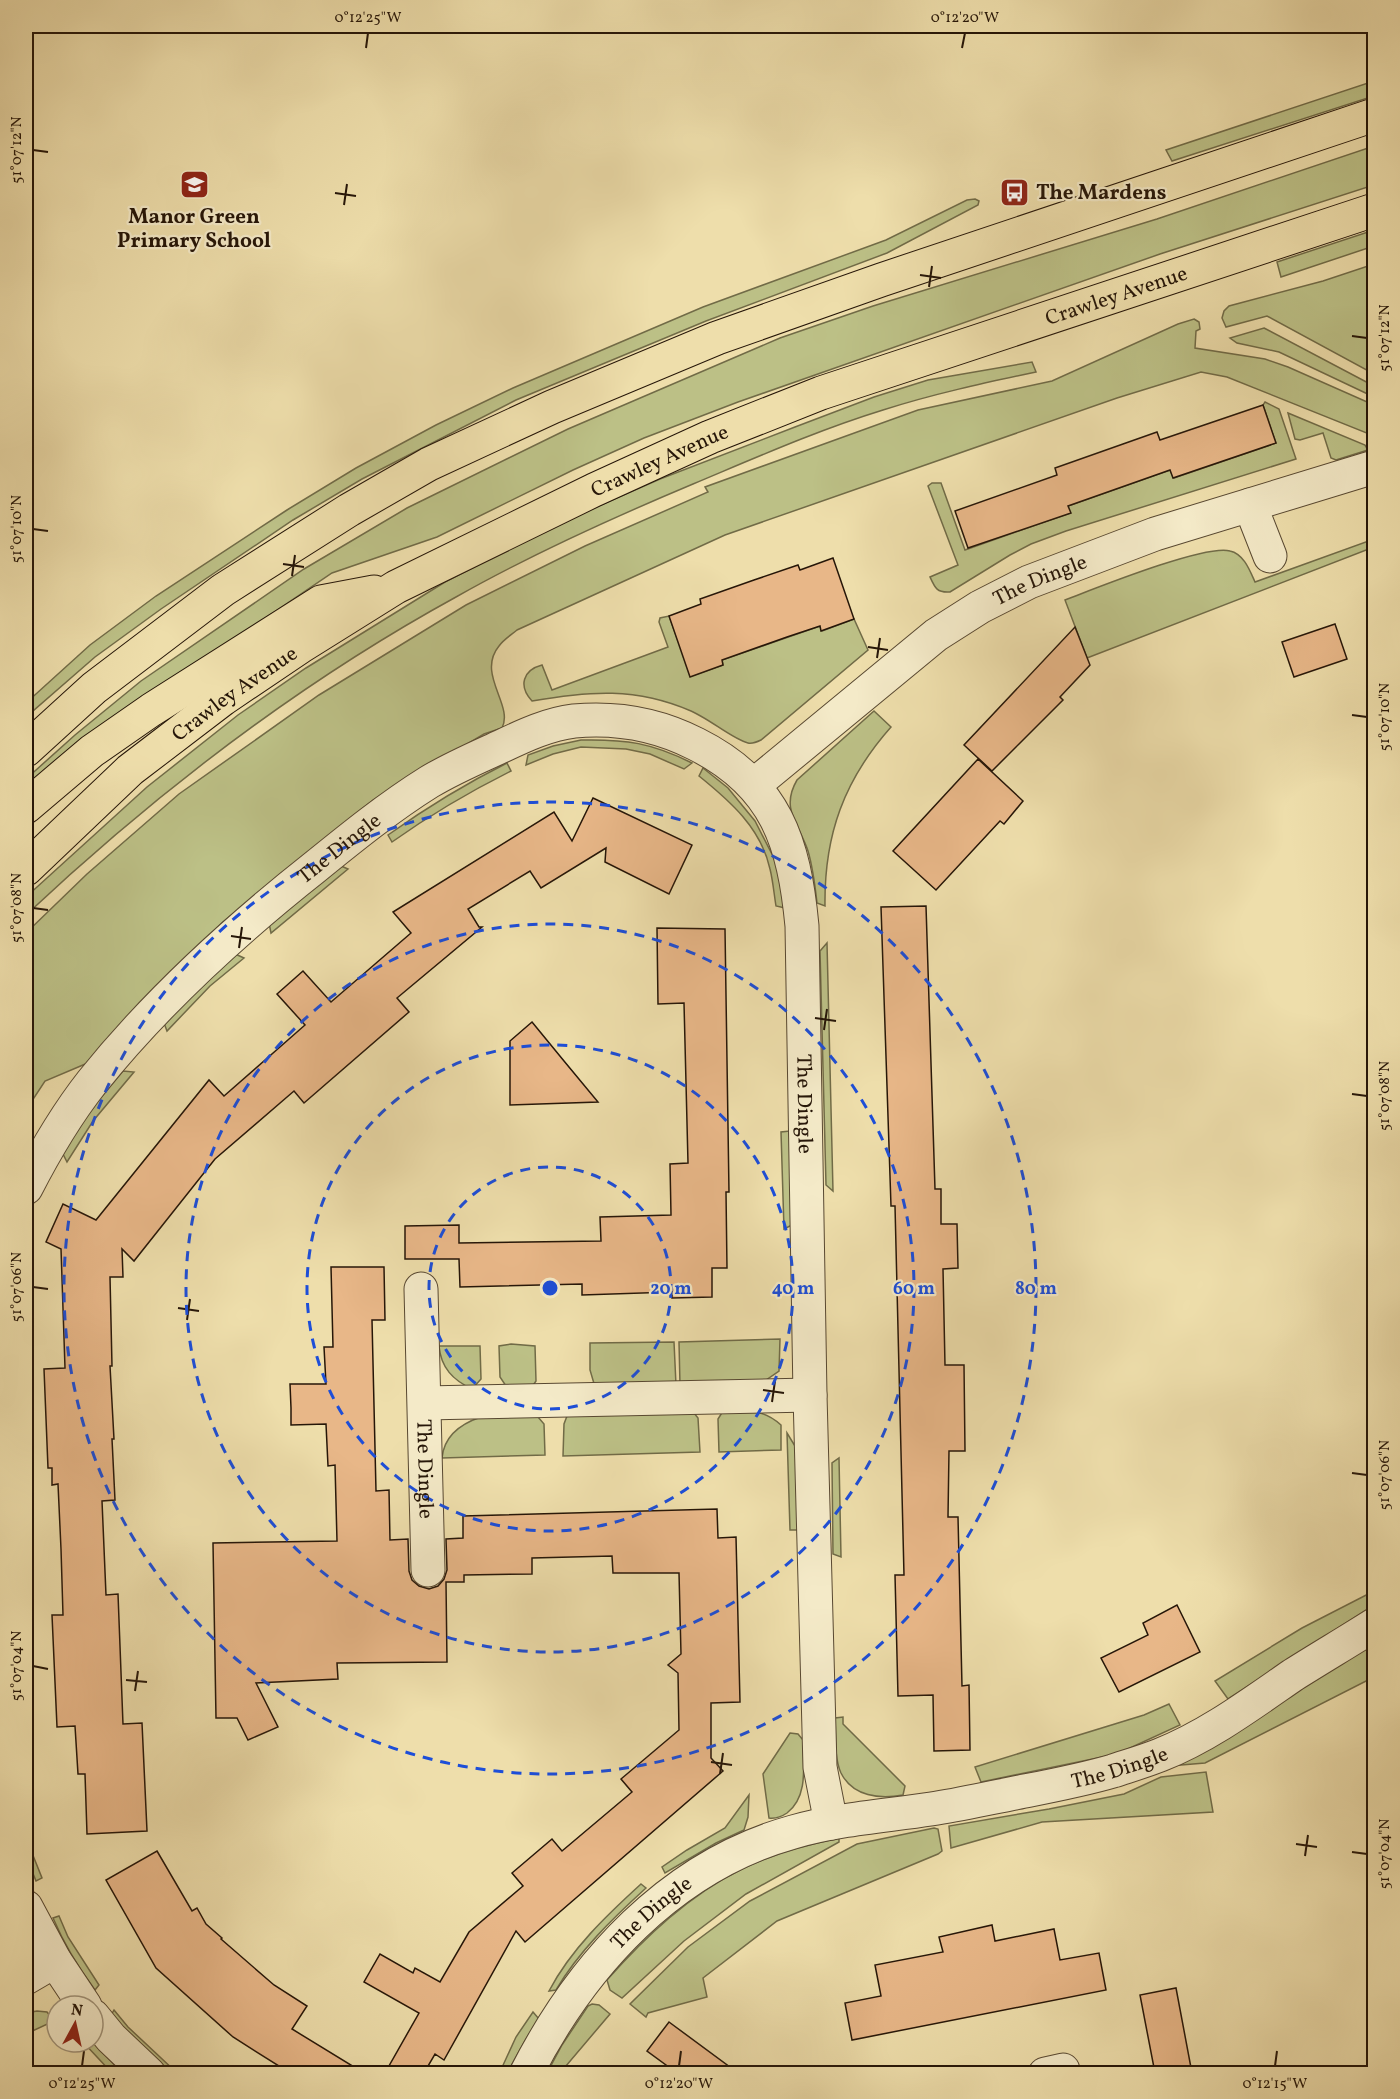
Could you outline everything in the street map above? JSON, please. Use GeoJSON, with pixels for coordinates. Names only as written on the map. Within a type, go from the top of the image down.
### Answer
{"type":"FeatureCollection","features":[{"type":"Feature","properties":{"kind":"main road"},"geometry":{"type":"LineString","coordinates":[[26,750],[94,688],[223,590],[349,510],[439,459],[552,407],[717,338],[881,280],[1374,116]]}},
{"type":"Feature","properties":{"kind":"main road","name":"Crawley Avenue"},"geometry":{"type":"LineString","coordinates":[[26,869],[130,770],[223,699],[300,647],[396,588],[594,490],[710,437],[821,393],[1374,210]]}},
{"type":"Feature","properties":{"kind":"main road"},"geometry":{"type":"LineString","coordinates":[[26,807],[92,751],[321,602],[396,588]]}},
{"type":"Feature","properties":{"kind":"street","name":"The Dingle"},"geometry":{"type":"LineString","coordinates":[[754,785],[936,635],[980,607],[1029,582],[1155,534],[1374,467]]}},
{"type":"Feature","properties":{"kind":"street"},"geometry":{"type":"LineString","coordinates":[[1250,505],[1270,556]]}},
{"type":"Feature","properties":{"kind":"street","name":"The Dingle"},"geometry":{"type":"LineString","coordinates":[[26,1188],[45,1151],[92,1082],[142,1025],[199,966],[299,880],[377,818],[430,782],[532,732],[573,721],[609,720],[641,723],[679,736],[732,766],[754,785],[778,822],[791,854],[802,926],[810,1395],[820,1767],[831,1823]]}},
{"type":"Feature","properties":{"kind":"street","name":"The Dingle"},"geometry":{"type":"LineString","coordinates":[[422,1289],[428,1570]]}},
{"type":"Feature","properties":{"kind":"street","name":"The Dingle"},"geometry":{"type":"LineString","coordinates":[[425,1403],[810,1395]]}},
{"type":"Feature","properties":{"kind":"street","name":"The Dingle"},"geometry":{"type":"LineString","coordinates":[[526,2073],[544,2037],[570,1998],[603,1956],[637,1920],[680,1887],[742,1851],[791,1832],[831,1823],[933,1809],[1068,1783],[1161,1755],[1207,1732],[1374,1626]]}},
{"type":"Feature","properties":{"kind":"street"},"geometry":{"type":"LineString","coordinates":[[26,1906],[55,1961],[77,1994]]}},
{"type":"Feature","properties":{"kind":"street"},"geometry":{"type":"LineString","coordinates":[[26,1978],[55,1961]]}},
{"type":"Feature","properties":{"kind":"street"},"geometry":{"type":"LineString","coordinates":[[105,2031],[149,2073]]}},
{"type":"Feature","properties":{"kind":"green space"},"geometry":{"type":"Polygon","coordinates":[[[1374,81],[1374,96],[1172,161],[1166,150],[1374,81]]]}},
{"type":"Feature","properties":{"kind":"green space"},"geometry":{"type":"Polygon","coordinates":[[[1374,146],[1374,185],[1160,254],[738,402],[644,438],[437,537],[332,573],[223,647],[26,790],[26,779],[141,681],[304,569],[407,508],[568,429],[780,338],[873,306],[1157,219],[1374,146]]]}},
{"type":"Feature","properties":{"kind":"green space"},"geometry":{"type":"Polygon","coordinates":[[[967,200],[979,201],[978,205],[887,253],[706,321],[516,400],[362,479],[293,520],[161,609],[95,657],[26,717],[26,703],[90,645],[156,596],[287,510],[356,468],[436,425],[513,388],[703,307],[886,240],[967,200]]]}},
{"type":"Feature","properties":{"kind":"green space"},"geometry":{"type":"Polygon","coordinates":[[[1374,230],[1374,246],[1281,277],[1277,262],[1374,230]]]}},
{"type":"Feature","properties":{"kind":"green space"},"geometry":{"type":"Polygon","coordinates":[[[1374,264],[1374,374],[1267,316],[1226,327],[1222,318],[1229,306],[1323,281],[1374,264]]]}},
{"type":"Feature","properties":{"kind":"green space"},"geometry":{"type":"Polygon","coordinates":[[[1194,319],[1199,322],[1200,329],[1196,331],[1195,348],[1265,359],[1374,405],[1374,436],[1227,377],[1201,372],[1117,398],[725,535],[517,630],[501,644],[493,657],[491,667],[503,709],[502,728],[484,734],[373,800],[223,922],[151,994],[90,1062],[45,1081],[26,1110],[26,933],[87,874],[179,794],[319,695],[466,605],[585,546],[708,492],[705,487],[918,410],[1052,381],[1178,324],[1194,319]]]}},
{"type":"Feature","properties":{"kind":"green space"},"geometry":{"type":"Polygon","coordinates":[[[1264,328],[1374,386],[1374,397],[1279,352],[1237,343],[1230,338],[1264,328]]]}},
{"type":"Feature","properties":{"kind":"green space"},"geometry":{"type":"Polygon","coordinates":[[[1032,362],[1036,372],[902,404],[787,445],[602,523],[485,581],[398,630],[341,666],[231,742],[126,826],[26,915],[26,897],[147,787],[238,715],[306,668],[445,582],[553,526],[660,479],[874,397],[928,380],[1032,362]]]}},
{"type":"Feature","properties":{"kind":"green space"},"geometry":{"type":"Polygon","coordinates":[[[1265,402],[1279,409],[1296,459],[1031,544],[950,592],[939,591],[933,584],[930,577],[958,565],[928,486],[932,483],[941,483],[965,550],[1070,513],[1068,506],[1170,470],[1174,478],[1276,443],[1263,405],[1265,402]]]}},
{"type":"Feature","properties":{"kind":"green space"},"geometry":{"type":"Polygon","coordinates":[[[1288,413],[1365,445],[1368,450],[1336,460],[1331,458],[1323,433],[1300,440],[1295,439],[1288,413]]]}},
{"type":"Feature","properties":{"kind":"green space"},"geometry":{"type":"Polygon","coordinates":[[[1374,539],[1374,547],[1087,658],[1065,600],[1149,569],[1198,554],[1217,551],[1235,553],[1246,564],[1255,582],[1374,539]]]}},
{"type":"Feature","properties":{"kind":"green space"},"geometry":{"type":"Polygon","coordinates":[[[669,616],[691,676],[723,665],[722,660],[820,626],[822,631],[854,619],[868,650],[761,740],[753,743],[736,738],[691,711],[651,698],[593,693],[532,701],[525,690],[527,675],[542,665],[552,690],[668,647],[659,622],[660,618],[669,616]]]}},
{"type":"Feature","properties":{"kind":"green space"},"geometry":{"type":"Polygon","coordinates":[[[874,711],[891,727],[861,767],[840,810],[828,856],[825,906],[817,903],[808,851],[791,808],[792,790],[797,780],[874,711]]]}},
{"type":"Feature","properties":{"kind":"green space"},"geometry":{"type":"Polygon","coordinates":[[[581,740],[612,740],[638,744],[664,751],[692,763],[684,769],[650,754],[626,749],[581,747],[553,754],[526,765],[528,755],[553,746],[581,740]]]}},
{"type":"Feature","properties":{"kind":"green space"},"geometry":{"type":"Polygon","coordinates":[[[507,763],[511,771],[450,804],[392,842],[388,835],[402,825],[461,788],[507,763]]]}},
{"type":"Feature","properties":{"kind":"green space"},"geometry":{"type":"Polygon","coordinates":[[[703,768],[728,788],[755,821],[778,866],[785,908],[776,906],[766,854],[752,828],[722,795],[699,776],[703,768]]]}},
{"type":"Feature","properties":{"kind":"green space"},"geometry":{"type":"Polygon","coordinates":[[[341,866],[348,869],[271,933],[269,923],[341,866]]]}},
{"type":"Feature","properties":{"kind":"green space"},"geometry":{"type":"Polygon","coordinates":[[[827,943],[833,1191],[826,1185],[820,951],[827,943]]]}},
{"type":"Feature","properties":{"kind":"green space"},"geometry":{"type":"Polygon","coordinates":[[[233,953],[244,958],[210,986],[167,1031],[164,1023],[233,953]]]}},
{"type":"Feature","properties":{"kind":"green space"},"geometry":{"type":"Polygon","coordinates":[[[123,1071],[134,1072],[93,1121],[67,1162],[62,1152],[84,1118],[123,1071]]]}},
{"type":"Feature","properties":{"kind":"green space"},"geometry":{"type":"Polygon","coordinates":[[[790,1131],[792,1225],[784,1229],[781,1132],[790,1131]]]}},
{"type":"Feature","properties":{"kind":"green space"},"geometry":{"type":"Polygon","coordinates":[[[780,1339],[779,1371],[766,1380],[680,1385],[679,1342],[780,1339]]]}},
{"type":"Feature","properties":{"kind":"green space"},"geometry":{"type":"Polygon","coordinates":[[[674,1342],[676,1385],[595,1387],[590,1370],[590,1343],[674,1342]]]}},
{"type":"Feature","properties":{"kind":"green space"},"geometry":{"type":"Polygon","coordinates":[[[511,1344],[535,1346],[536,1381],[530,1390],[508,1389],[500,1377],[499,1346],[511,1344]]]}},
{"type":"Feature","properties":{"kind":"green space"},"geometry":{"type":"Polygon","coordinates":[[[439,1346],[480,1346],[481,1379],[472,1389],[459,1382],[445,1367],[439,1346]]]}},
{"type":"Feature","properties":{"kind":"green space"},"geometry":{"type":"Polygon","coordinates":[[[723,1411],[761,1413],[774,1420],[781,1425],[781,1450],[719,1452],[718,1419],[723,1411]]]}},
{"type":"Feature","properties":{"kind":"green space"},"geometry":{"type":"Polygon","coordinates":[[[694,1413],[698,1418],[700,1452],[563,1456],[564,1424],[567,1416],[694,1413]]]}},
{"type":"Feature","properties":{"kind":"green space"},"geometry":{"type":"Polygon","coordinates":[[[481,1417],[538,1417],[544,1424],[545,1455],[442,1458],[446,1443],[454,1432],[466,1423],[481,1417]]]}},
{"type":"Feature","properties":{"kind":"green space"},"geometry":{"type":"Polygon","coordinates":[[[787,1433],[795,1446],[798,1530],[790,1530],[787,1433]]]}},
{"type":"Feature","properties":{"kind":"green space"},"geometry":{"type":"Polygon","coordinates":[[[839,1458],[841,1557],[833,1554],[832,1463],[839,1458]]]}},
{"type":"Feature","properties":{"kind":"green space"},"geometry":{"type":"Polygon","coordinates":[[[1374,1591],[1374,1605],[1228,1699],[1215,1681],[1302,1628],[1374,1591]]]}},
{"type":"Feature","properties":{"kind":"green space"},"geometry":{"type":"Polygon","coordinates":[[[1374,1643],[1374,1677],[1205,1763],[1169,1766],[1301,1689],[1374,1643]]]}},
{"type":"Feature","properties":{"kind":"green space"},"geometry":{"type":"Polygon","coordinates":[[[1169,1704],[1180,1725],[1117,1754],[981,1782],[975,1767],[1144,1715],[1169,1704]]]}},
{"type":"Feature","properties":{"kind":"green space"},"geometry":{"type":"Polygon","coordinates":[[[843,1717],[843,1724],[905,1786],[903,1795],[885,1797],[868,1795],[846,1781],[837,1760],[836,1746],[835,1718],[843,1717]]]}},
{"type":"Feature","properties":{"kind":"green space"},"geometry":{"type":"Polygon","coordinates":[[[790,1733],[798,1734],[803,1740],[802,1789],[794,1806],[787,1813],[769,1818],[763,1774],[790,1733]]]}},
{"type":"Feature","properties":{"kind":"green space"},"geometry":{"type":"Polygon","coordinates":[[[1206,1772],[1213,1812],[1042,1822],[951,1848],[949,1826],[1124,1794],[1161,1777],[1206,1772]]]}},
{"type":"Feature","properties":{"kind":"green space"},"geometry":{"type":"Polygon","coordinates":[[[749,1795],[748,1817],[744,1830],[716,1843],[665,1873],[662,1867],[725,1828],[749,1795]]]}},
{"type":"Feature","properties":{"kind":"green space"},"geometry":{"type":"Polygon","coordinates":[[[938,1829],[942,1851],[938,1854],[777,1921],[703,1978],[707,1997],[648,2013],[646,2017],[630,2004],[688,1947],[750,1901],[857,1844],[938,1829]]]}},
{"type":"Feature","properties":{"kind":"green space"},"geometry":{"type":"Polygon","coordinates":[[[26,1838],[42,1878],[36,1881],[26,1856],[26,1838]]]}},
{"type":"Feature","properties":{"kind":"green space"},"geometry":{"type":"Polygon","coordinates":[[[839,1838],[839,1842],[746,1894],[684,1941],[622,1998],[610,1990],[607,1980],[622,1964],[652,1933],[704,1891],[742,1869],[766,1859],[839,1838]]]}},
{"type":"Feature","properties":{"kind":"green space"},"geometry":{"type":"Polygon","coordinates":[[[641,1884],[646,1888],[586,1948],[556,1990],[549,1991],[579,1947],[603,1920],[641,1884]]]}},
{"type":"Feature","properties":{"kind":"green space"},"geometry":{"type":"Polygon","coordinates":[[[59,1916],[68,1937],[99,1985],[95,1990],[62,1937],[53,1918],[59,1916]]]}},
{"type":"Feature","properties":{"kind":"green space"},"geometry":{"type":"Polygon","coordinates":[[[599,2005],[610,2014],[560,2073],[547,2073],[562,2045],[588,2006],[599,2005]]]}},
{"type":"Feature","properties":{"kind":"green space"},"geometry":{"type":"Polygon","coordinates":[[[114,2010],[128,2027],[177,2073],[168,2073],[110,2017],[114,2010]]]}},
{"type":"Feature","properties":{"kind":"green space"},"geometry":{"type":"Polygon","coordinates":[[[45,2012],[45,2025],[26,2034],[26,2013],[45,2012]]]}},
{"type":"Feature","properties":{"kind":"green space"},"geometry":{"type":"Polygon","coordinates":[[[533,2012],[539,2019],[507,2073],[499,2074],[516,2037],[533,2012]]]}},
{"type":"Feature","properties":{"kind":"green space"},"geometry":{"type":"Polygon","coordinates":[[[94,2054],[104,2054],[122,2073],[112,2073],[94,2054]]]}},
{"type":"Feature","properties":{"kind":"building"},"geometry":{"type":"Polygon","coordinates":[[[1263,405],[1276,443],[1173,478],[1170,470],[1068,506],[1071,513],[968,548],[955,511],[1057,475],[1055,468],[1157,432],[1160,440],[1263,405]]]}},
{"type":"Feature","properties":{"kind":"building"},"geometry":{"type":"Polygon","coordinates":[[[833,558],[854,619],[821,631],[820,626],[787,637],[722,660],[723,665],[690,677],[669,616],[701,604],[700,599],[798,565],[800,570],[833,558]]]}},
{"type":"Feature","properties":{"kind":"building"},"geometry":{"type":"Polygon","coordinates":[[[1335,624],[1347,659],[1294,677],[1282,642],[1335,624]]]}},
{"type":"Feature","properties":{"kind":"building"},"geometry":{"type":"Polygon","coordinates":[[[1075,627],[1090,665],[1060,697],[1063,700],[992,771],[964,745],[1075,627]]]}},
{"type":"Feature","properties":{"kind":"building"},"geometry":{"type":"Polygon","coordinates":[[[978,759],[1023,801],[1004,824],[1000,821],[936,890],[893,851],[978,759]]]}},
{"type":"Feature","properties":{"kind":"building"},"geometry":{"type":"Polygon","coordinates":[[[593,798],[692,845],[669,894],[605,862],[606,848],[541,888],[530,871],[468,909],[479,927],[482,927],[397,998],[409,1012],[304,1103],[294,1091],[215,1159],[134,1261],[122,1249],[123,1277],[110,1277],[112,1366],[110,1366],[115,1500],[102,1501],[106,1595],[118,1594],[123,1724],[142,1723],[147,1831],[87,1834],[85,1774],[78,1774],[75,1726],[57,1727],[52,1615],[63,1615],[61,1549],[58,1484],[52,1485],[52,1468],[48,1468],[44,1369],[65,1368],[61,1249],[46,1242],[63,1204],[96,1220],[209,1080],[224,1096],[305,1025],[277,994],[303,971],[331,1002],[411,933],[393,912],[554,812],[572,841],[593,798]]]}},
{"type":"Feature","properties":{"kind":"building"},"geometry":{"type":"Polygon","coordinates":[[[926,906],[935,1189],[941,1189],[941,1224],[957,1224],[958,1268],[943,1269],[945,1365],[964,1365],[965,1451],[949,1451],[948,1517],[958,1517],[962,1686],[969,1685],[970,1750],[934,1751],[933,1695],[898,1696],[895,1575],[904,1575],[895,1206],[891,1206],[881,907],[926,906]]]}},
{"type":"Feature","properties":{"kind":"building"},"geometry":{"type":"Polygon","coordinates":[[[657,928],[725,929],[729,1192],[726,1192],[727,1268],[712,1268],[712,1297],[672,1298],[672,1292],[582,1295],[582,1284],[460,1287],[459,1259],[405,1259],[405,1226],[459,1225],[459,1243],[601,1241],[600,1217],[671,1215],[670,1164],[688,1163],[684,1003],[658,1004],[657,928]]]}},
{"type":"Feature","properties":{"kind":"building"},"geometry":{"type":"Polygon","coordinates":[[[532,1022],[598,1102],[510,1105],[510,1041],[532,1022]]]}},
{"type":"Feature","properties":{"kind":"building"},"geometry":{"type":"Polygon","coordinates":[[[331,1267],[384,1267],[385,1320],[372,1320],[376,1491],[389,1490],[390,1540],[408,1539],[409,1571],[412,1580],[419,1586],[429,1589],[438,1586],[444,1579],[447,1570],[446,1539],[463,1538],[463,1516],[717,1509],[718,1538],[736,1537],[740,1702],[711,1703],[711,1758],[723,1771],[525,1942],[516,1931],[444,2060],[435,2054],[424,2073],[385,2073],[419,2013],[364,1982],[380,1954],[413,1973],[415,1968],[440,1982],[469,1932],[523,1886],[512,1873],[552,1839],[562,1851],[632,1792],[621,1779],[679,1730],[678,1673],[668,1665],[681,1654],[679,1573],[613,1573],[612,1556],[532,1558],[532,1574],[464,1575],[464,1582],[446,1582],[447,1662],[337,1663],[338,1679],[256,1683],[278,1727],[248,1740],[237,1718],[216,1718],[213,1543],[337,1541],[335,1465],[328,1466],[326,1424],[291,1425],[290,1384],[326,1384],[324,1347],[333,1347],[331,1267]]]}},
{"type":"Feature","properties":{"kind":"building"},"geometry":{"type":"Polygon","coordinates":[[[1177,1605],[1200,1652],[1119,1692],[1101,1658],[1148,1635],[1143,1623],[1177,1605]]]}},
{"type":"Feature","properties":{"kind":"building"},"geometry":{"type":"Polygon","coordinates":[[[157,1851],[192,1911],[197,1908],[206,1924],[221,1939],[274,1985],[307,2006],[292,2029],[364,2073],[290,2073],[233,2037],[156,1968],[106,1880],[157,1851]]]}},
{"type":"Feature","properties":{"kind":"building"},"geometry":{"type":"Polygon","coordinates":[[[992,1925],[995,1941],[1054,1929],[1060,1960],[1099,1953],[1106,1990],[852,2040],[845,2003],[881,1996],[875,1965],[943,1952],[939,1937],[992,1925]]]}},
{"type":"Feature","properties":{"kind":"building"},"geometry":{"type":"Polygon","coordinates":[[[1176,1988],[1192,2073],[1155,2073],[1140,1995],[1176,1988]]]}},
{"type":"Feature","properties":{"kind":"building"},"geometry":{"type":"Polygon","coordinates":[[[669,2022],[738,2073],[677,2073],[647,2051],[669,2022]]]}},
{"type":"Feature","properties":{"kind":"place","name":"Manor Green Primary School"},"geometry":{"type":"Point","coordinates":[194,185]}},
{"type":"Feature","properties":{"kind":"place","name":"The Mardens"},"geometry":{"type":"Point","coordinates":[1015,192]}}]}
